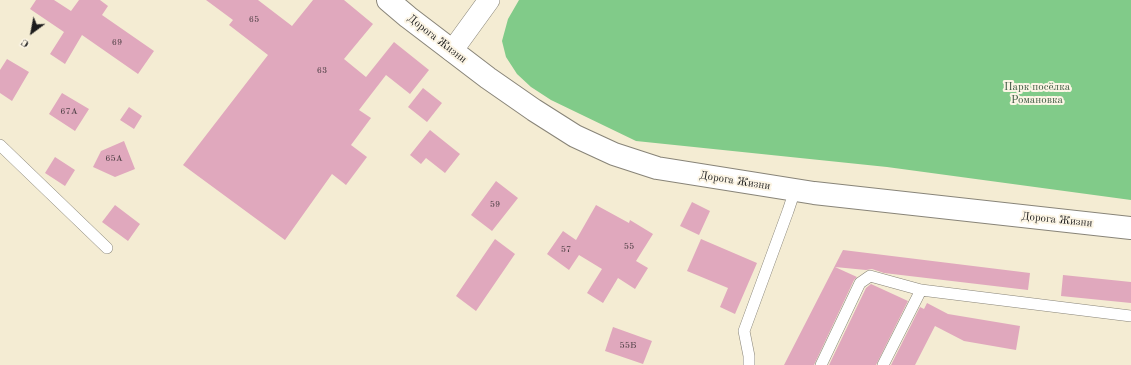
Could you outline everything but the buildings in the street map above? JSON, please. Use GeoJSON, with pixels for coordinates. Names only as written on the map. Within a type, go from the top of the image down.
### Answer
{"type":"FeatureCollection","features":[{"type":"Feature","properties":{"kind":"main road","name":"Дорога Жизни"},"geometry":{"type":"LineString","coordinates":[[388,0],[452,51],[534,110],[575,136],[614,154],[657,168],[795,190],[1131,228]]}},
{"type":"Feature","properties":{"kind":"street"},"geometry":{"type":"LineString","coordinates":[[452,51],[488,0]]}},
{"type":"Feature","properties":{"kind":"lane"},"geometry":{"type":"LineString","coordinates":[[0,145],[107,248]]}},
{"type":"Feature","properties":{"kind":"lane"},"geometry":{"type":"LineString","coordinates":[[749,365],[749,356],[744,331],[795,190]]}},
{"type":"Feature","properties":{"kind":"lane"},"geometry":{"type":"LineString","coordinates":[[820,365],[860,283],[870,276],[921,290],[1131,316]]}},
{"type":"Feature","properties":{"kind":"lane"},"geometry":{"type":"LineString","coordinates":[[883,365],[921,290]]}},
{"type":"Feature","properties":{"kind":"green space","name":"Парк посёлка Романовка"},"geometry":{"type":"Polygon","coordinates":[[[519,0],[1131,0],[1131,200],[887,167],[636,141],[551,100],[531,87],[517,74],[506,57],[502,41],[508,19],[519,0]]]}}]}
